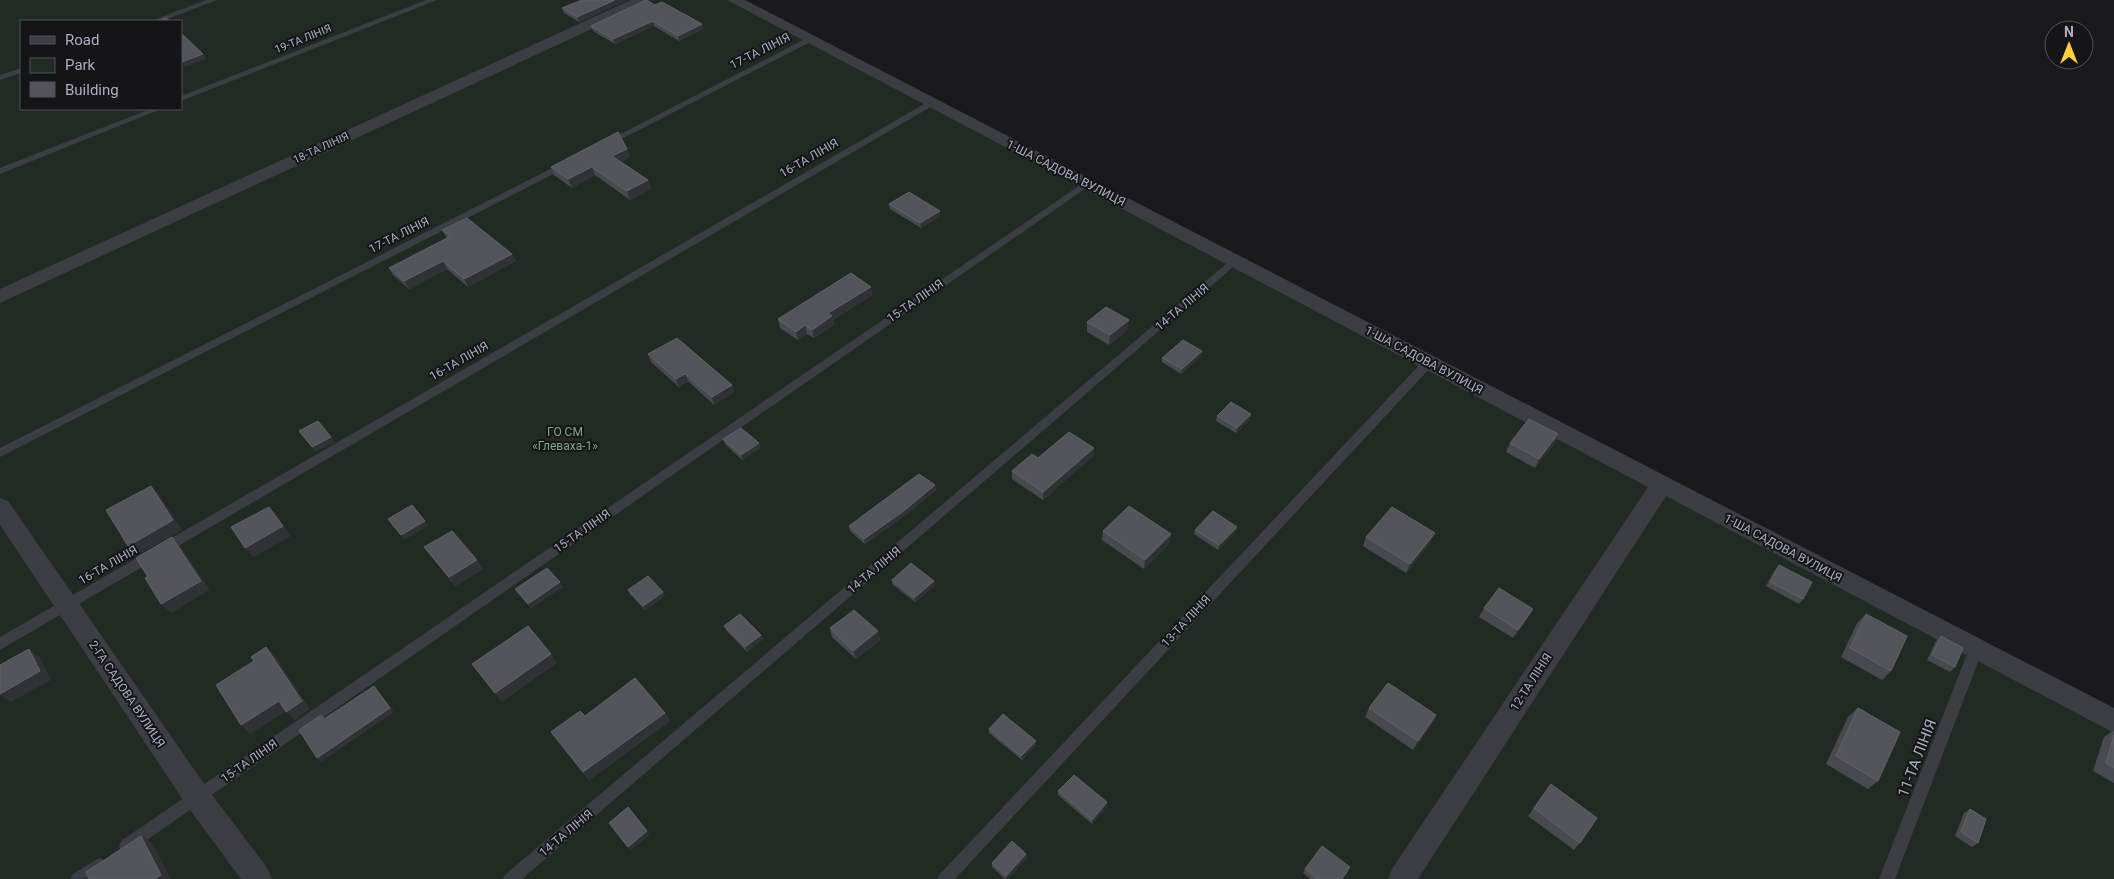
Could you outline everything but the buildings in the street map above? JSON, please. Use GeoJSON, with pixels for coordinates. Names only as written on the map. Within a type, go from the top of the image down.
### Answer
{"type":"FeatureCollection","features":[{"type":"Feature","properties":{"kind":"street","name":"18-ТА ЛІНІЯ"},"geometry":{"type":"LineString","coordinates":[[0,296],[642,0]]}},
{"type":"Feature","properties":{"kind":"street","name":"1-ША САДОВА ВУЛИЦЯ"},"geometry":{"type":"LineString","coordinates":[[734,0],[1236,260],[1428,363],[2114,722]]}},
{"type":"Feature","properties":{"kind":"street","name":"12-ТА ЛІНІЯ"},"geometry":{"type":"LineString","coordinates":[[1402,879],[1661,485]]}},
{"type":"Feature","properties":{"kind":"street","name":"2-ГА САДОВА ВУЛИЦЯ"},"geometry":{"type":"LineString","coordinates":[[0,507],[196,798],[258,879]]}},
{"type":"Feature","properties":{"kind":"lane"},"geometry":{"type":"LineString","coordinates":[[158,20],[213,0]]}},
{"type":"Feature","properties":{"kind":"lane","name":"19-ТА ЛІНІЯ"},"geometry":{"type":"LineString","coordinates":[[182,99],[433,0]]}},
{"type":"Feature","properties":{"kind":"lane","name":"17-ТА ЛІНІЯ"},"geometry":{"type":"LineString","coordinates":[[597,148],[810,40]]}},
{"type":"Feature","properties":{"kind":"lane"},"geometry":{"type":"LineString","coordinates":[[0,78],[20,70]]}},
{"type":"Feature","properties":{"kind":"lane","name":"16-ТА ЛІНІЯ"},"geometry":{"type":"LineString","coordinates":[[0,644],[931,103]]}},
{"type":"Feature","properties":{"kind":"lane"},"geometry":{"type":"LineString","coordinates":[[0,171],[154,110]]}},
{"type":"Feature","properties":{"kind":"lane","name":"17-ТА ЛІНІЯ"},"geometry":{"type":"LineString","coordinates":[[0,453],[579,158]]}},
{"type":"Feature","properties":{"kind":"lane","name":"15-ТА ЛІНІЯ"},"geometry":{"type":"LineString","coordinates":[[78,879],[1086,184]]}},
{"type":"Feature","properties":{"kind":"lane","name":"14-ТА ЛІНІЯ"},"geometry":{"type":"LineString","coordinates":[[511,879],[1236,260]]}},
{"type":"Feature","properties":{"kind":"lane","name":"13-ТА ЛІНІЯ"},"geometry":{"type":"LineString","coordinates":[[945,879],[1428,363]]}},
{"type":"Feature","properties":{"kind":"lane","name":"11-ТА ЛІНІЯ"},"geometry":{"type":"LineString","coordinates":[[1887,879],[1976,650]]}},
{"type":"Feature","properties":{"kind":"green space","name":"ГО СМ «Глеваха-1»"},"geometry":{"type":"Polygon","coordinates":[[[0,0],[745,0],[2114,718],[2114,879],[0,879],[0,0]]]}}]}
